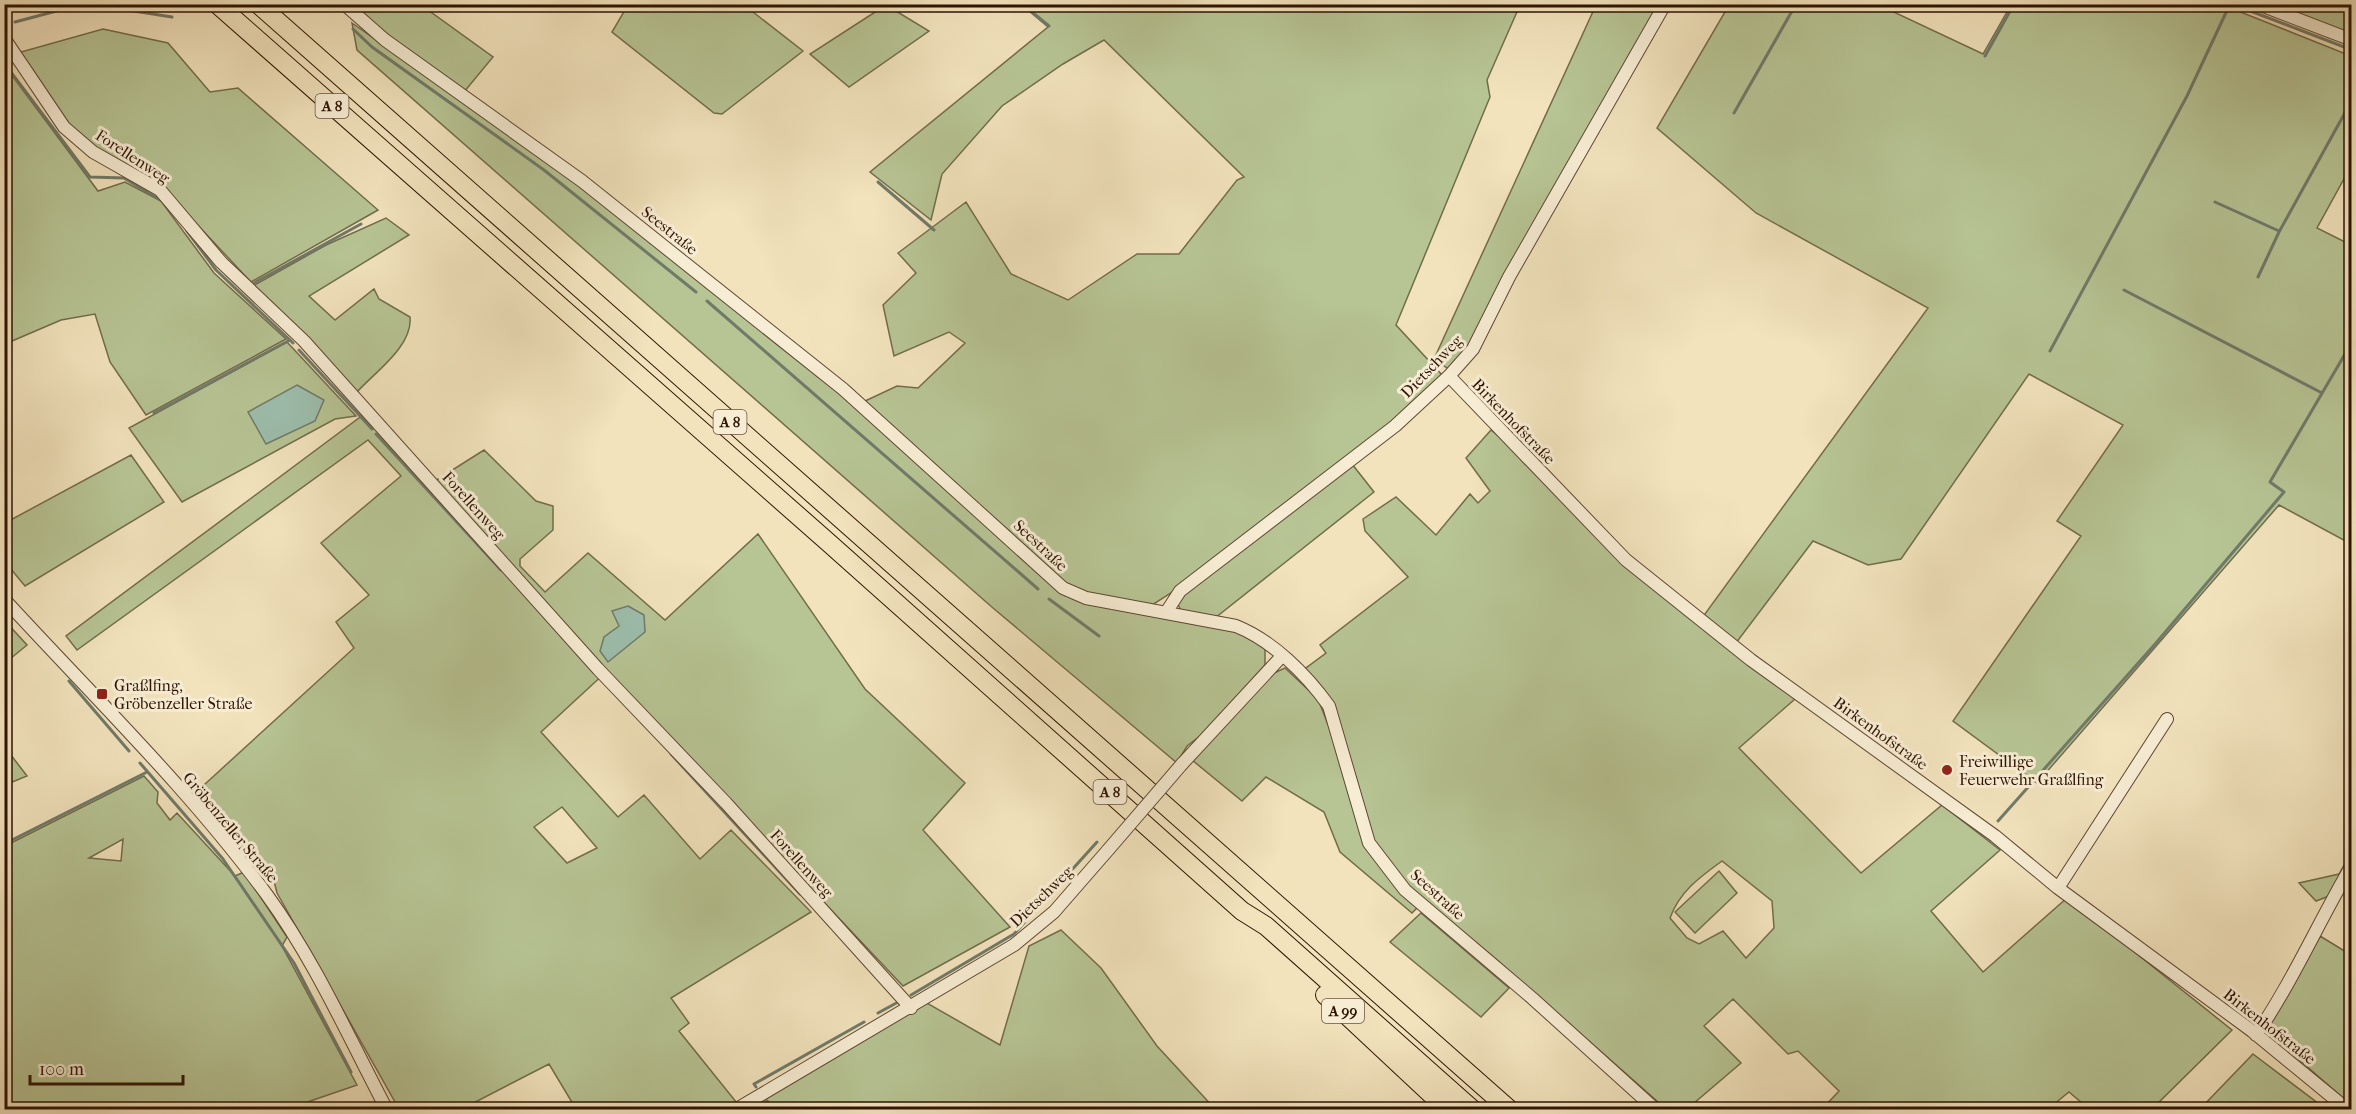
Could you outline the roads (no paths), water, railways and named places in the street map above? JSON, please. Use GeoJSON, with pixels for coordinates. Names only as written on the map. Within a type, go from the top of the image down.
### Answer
{"type":"FeatureCollection","features":[{"type":"Feature","properties":{"kind":"highway","name":"A 8"},"geometry":{"type":"LineString","coordinates":[[217,4],[838,551],[1242,911],[1266,926],[1473,1110]]}},
{"type":"Feature","properties":{"kind":"highway","name":"A 8"},"geometry":{"type":"LineString","coordinates":[[258,4],[1510,1110]]}},
{"type":"Feature","properties":{"kind":"highway","name":"A 99"},"geometry":{"type":"LineString","coordinates":[[1242,911],[1259,934],[1420,1081],[1448,1110]]}},
{"type":"Feature","properties":{"kind":"street"},"geometry":{"type":"LineString","coordinates":[[4,6],[10,4]]}},
{"type":"Feature","properties":{"kind":"street","name":"Seestraße"},"geometry":{"type":"LineString","coordinates":[[344,4],[385,40],[582,181],[843,389],[1064,588],[1086,598],[1167,611],[1236,626],[1257,635],[1282,656],[1316,688],[1329,706],[1369,843],[1405,890],[1532,998],[1656,1110]]}},
{"type":"Feature","properties":{"kind":"street","name":"Dietschweg"},"geometry":{"type":"LineString","coordinates":[[1167,611],[1180,591],[1395,426],[1449,376],[1473,349],[1509,277],[1665,4]]}},
{"type":"Feature","properties":{"kind":"street"},"geometry":{"type":"LineString","coordinates":[[2258,4],[2352,40]]}},
{"type":"Feature","properties":{"kind":"street","name":"Forellenweg"},"geometry":{"type":"LineString","coordinates":[[4,39],[64,127],[93,152],[160,190],[221,262],[304,341],[598,669],[726,804],[911,1008]]}},
{"type":"Feature","properties":{"kind":"street","name":"Birkenhofstraße"},"geometry":{"type":"LineString","coordinates":[[1449,376],[1626,560],[1751,660],[1995,836],[2058,888],[2256,1035],[2348,1110]]}},
{"type":"Feature","properties":{"kind":"street","name":"Gröbenzeller Straße"},"geometry":{"type":"LineString","coordinates":[[4,599],[217,831],[268,896],[297,941],[387,1110]]}},
{"type":"Feature","properties":{"kind":"street","name":"Dietschweg"},"geometry":{"type":"LineString","coordinates":[[735,1110],[1014,945],[1054,912],[1182,764],[1282,656]]}},
{"type":"Feature","properties":{"kind":"street"},"geometry":{"type":"LineString","coordinates":[[2058,888],[2167,719]]}},
{"type":"Feature","properties":{"kind":"street"},"geometry":{"type":"LineString","coordinates":[[2256,1035],[2280,1000],[2325,911],[2352,865]]}},
{"type":"Feature","properties":{"kind":"waterway"},"geometry":{"type":"LineString","coordinates":[[15,22],[83,4]]}},
{"type":"Feature","properties":{"kind":"waterway"},"geometry":{"type":"LineString","coordinates":[[89,4],[172,17]]}},
{"type":"Feature","properties":{"kind":"waterway"},"geometry":{"type":"LineString","coordinates":[[1022,4],[1049,26]]}},
{"type":"Feature","properties":{"kind":"waterway"},"geometry":{"type":"LineString","coordinates":[[1734,113],[1796,4]]}},
{"type":"Feature","properties":{"kind":"waterway"},"geometry":{"type":"LineString","coordinates":[[1985,56],[2014,4]]}},
{"type":"Feature","properties":{"kind":"waterway"},"geometry":{"type":"LineString","coordinates":[[2050,351],[2187,96],[2230,4]]}},
{"type":"Feature","properties":{"kind":"waterway"},"geometry":{"type":"LineString","coordinates":[[2245,9],[2352,50]]}},
{"type":"Feature","properties":{"kind":"waterway"},"geometry":{"type":"LineString","coordinates":[[353,29],[372,47],[544,170],[696,292]]}},
{"type":"Feature","properties":{"kind":"waterway"},"geometry":{"type":"LineString","coordinates":[[4,63],[90,177],[124,178],[162,201]]}},
{"type":"Feature","properties":{"kind":"waterway"},"geometry":{"type":"LineString","coordinates":[[2258,277],[2279,232],[2352,100]]}},
{"type":"Feature","properties":{"kind":"waterway"},"geometry":{"type":"LineString","coordinates":[[878,182],[934,230]]}},
{"type":"Feature","properties":{"kind":"waterway"},"geometry":{"type":"LineString","coordinates":[[2215,202],[2279,231]]}},
{"type":"Feature","properties":{"kind":"waterway"},"geometry":{"type":"LineString","coordinates":[[254,283],[361,224]]}},
{"type":"Feature","properties":{"kind":"waterway"},"geometry":{"type":"LineString","coordinates":[[187,231],[216,270],[293,343]]}},
{"type":"Feature","properties":{"kind":"waterway"},"geometry":{"type":"LineString","coordinates":[[2124,290],[2322,393]]}},
{"type":"Feature","properties":{"kind":"waterway"},"geometry":{"type":"LineString","coordinates":[[707,301],[1038,589]]}},
{"type":"Feature","properties":{"kind":"waterway"},"geometry":{"type":"LineString","coordinates":[[154,413],[290,340]]}},
{"type":"Feature","properties":{"kind":"waterway"},"geometry":{"type":"LineString","coordinates":[[1998,821],[2156,643],[2284,492],[2270,482],[2352,342]]}},
{"type":"Feature","properties":{"kind":"waterway"},"geometry":{"type":"LineString","coordinates":[[299,350],[372,429]]}},
{"type":"Feature","properties":{"kind":"waterway"},"geometry":{"type":"LineString","coordinates":[[376,434],[501,570]]}},
{"type":"Feature","properties":{"kind":"waterway"},"geometry":{"type":"LineString","coordinates":[[1049,599],[1099,636]]}},
{"type":"Feature","properties":{"kind":"waterway"},"geometry":{"type":"LineString","coordinates":[[69,681],[129,751]]}},
{"type":"Feature","properties":{"kind":"waterway"},"geometry":{"type":"LineString","coordinates":[[671,754],[800,894]]}},
{"type":"Feature","properties":{"kind":"waterway"},"geometry":{"type":"LineString","coordinates":[[140,763],[223,859],[294,963],[351,1072]]}},
{"type":"Feature","properties":{"kind":"waterway"},"geometry":{"type":"LineString","coordinates":[[4,844],[147,772]]}},
{"type":"Feature","properties":{"kind":"waterway"},"geometry":{"type":"LineString","coordinates":[[911,995],[1014,934],[1097,842]]}},
{"type":"Feature","properties":{"kind":"waterway"},"geometry":{"type":"LineString","coordinates":[[878,1013],[900,1001]]}},
{"type":"Feature","properties":{"kind":"waterway"},"geometry":{"type":"LineString","coordinates":[[756,1087],[754,1084],[864,1022]]}},
{"type":"Feature","properties":{"kind":"waterway"},"geometry":{"type":"LineString","coordinates":[[767,1101],[774,1110]]}},
{"type":"Feature","properties":{"kind":"place","name":"Graßlfing, Gröbenzeller Straße"},"geometry":{"type":"Point","coordinates":[102,694]}},
{"type":"Feature","properties":{"kind":"place","name":"Freiwillige Feuerwehr Graßlfing"},"geometry":{"type":"Point","coordinates":[1947,770]}}]}
